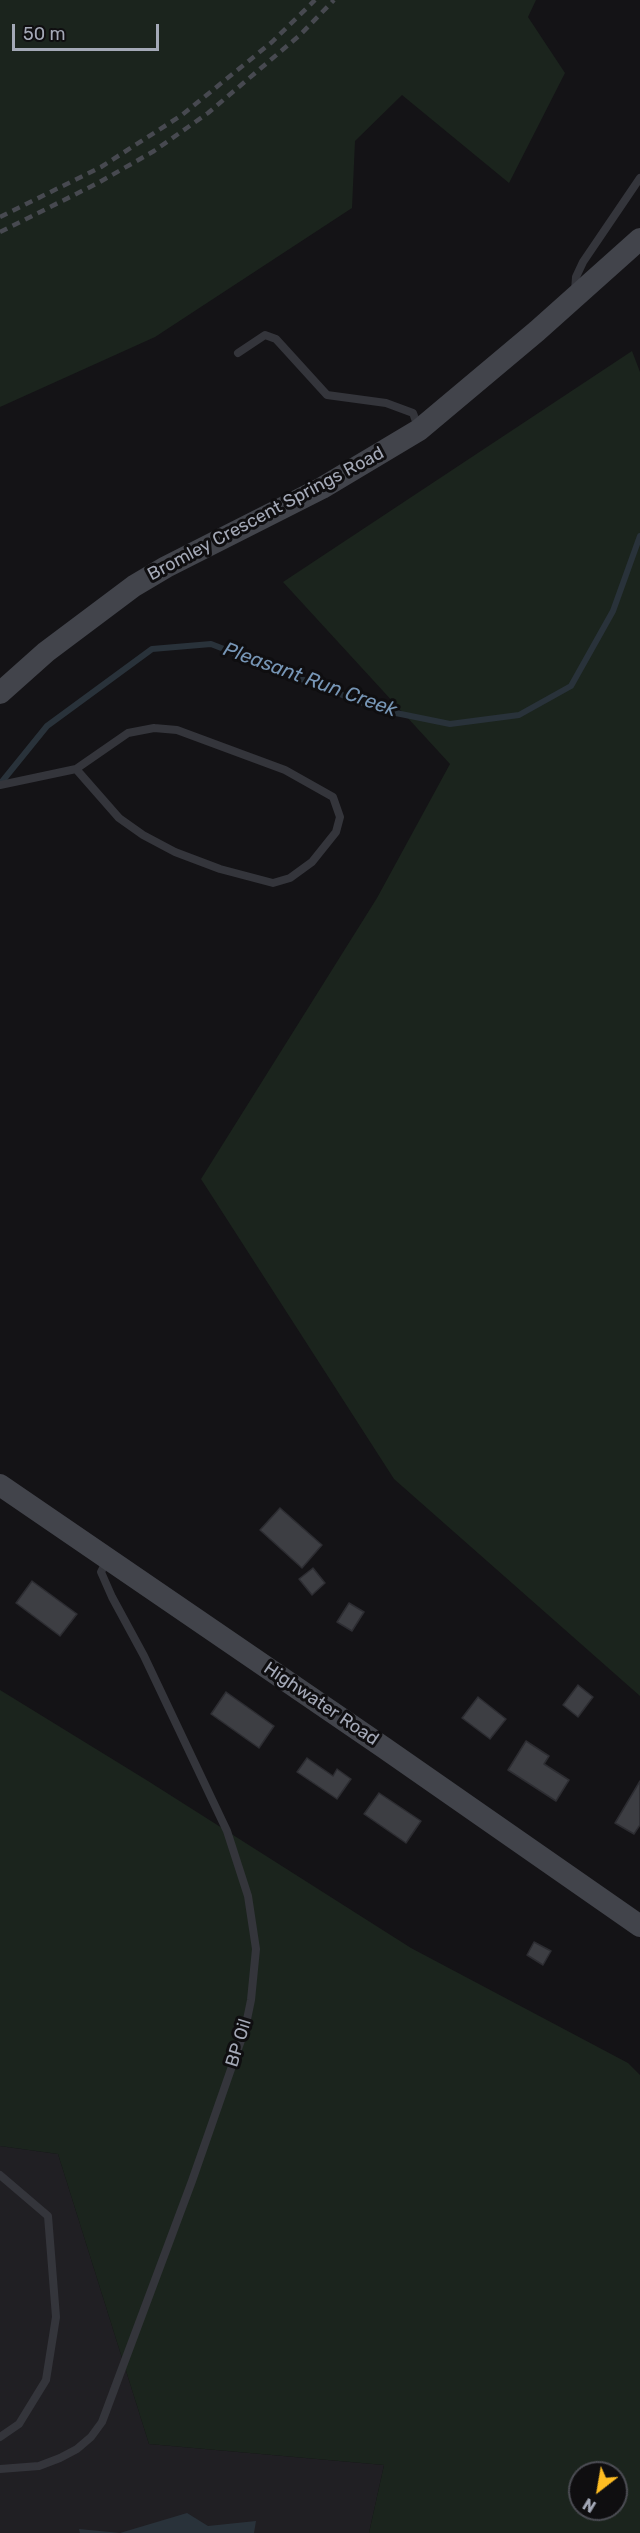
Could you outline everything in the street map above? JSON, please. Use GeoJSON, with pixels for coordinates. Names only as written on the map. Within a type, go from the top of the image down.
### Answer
{"type":"FeatureCollection","features":[{"type":"Feature","properties":{"kind":"street","name":"Bromley Crescent Springs Road"},"geometry":{"type":"LineString","coordinates":[[0,693],[46,652],[134,586],[166,567],[322,488],[419,430],[575,298],[640,239]]}},
{"type":"Feature","properties":{"kind":"street","name":"Highwater Road"},"geometry":{"type":"LineString","coordinates":[[0,1485],[640,1926]]}},
{"type":"Feature","properties":{"kind":"lane"},"geometry":{"type":"LineString","coordinates":[[575,298],[576,277],[583,262],[640,178]]}},
{"type":"Feature","properties":{"kind":"lane"},"geometry":{"type":"LineString","coordinates":[[238,353],[265,335],[276,339],[327,395],[386,403],[413,413],[419,430]]}},
{"type":"Feature","properties":{"kind":"lane"},"geometry":{"type":"LineString","coordinates":[[0,785],[76,769],[128,734],[154,728],[177,730],[285,770],[333,797],[340,817],[336,832],[312,862],[290,878],[273,883],[174,852],[143,835],[119,818],[76,769]]}},
{"type":"Feature","properties":{"kind":"lane","name":"BP Oil"},"geometry":{"type":"LineString","coordinates":[[0,2469],[39,2466],[60,2458],[77,2449],[92,2437],[102,2422],[196,2170],[245,2029],[251,2000],[255,1950],[245,1885],[227,1831],[144,1656],[101,1572],[108,1558]]}},
{"type":"Feature","properties":{"kind":"lane"},"geometry":{"type":"LineString","coordinates":[[0,2175],[48,2216],[56,2317],[46,2380],[19,2424],[0,2437]]}},
{"type":"Feature","properties":{"kind":"shaded area"},"geometry":{"type":"Polygon","coordinates":[[[0,0],[536,0],[528,17],[565,73],[509,183],[402,95],[355,141],[352,208],[155,337],[0,407],[0,0]]]}},
{"type":"Feature","properties":{"kind":"shaded area"},"geometry":{"type":"Polygon","coordinates":[[[632,351],[640,372],[640,1696],[394,1479],[201,1179],[377,898],[450,764],[283,582],[632,351]]]}},
{"type":"Feature","properties":{"kind":"shaded area"},"geometry":{"type":"Polygon","coordinates":[[[0,1690],[411,1948],[628,2063],[640,2075],[640,2533],[369,2533],[384,2465],[149,2444],[58,2154],[0,2146],[0,1690]]]}},
{"type":"Feature","properties":{"kind":"shaded area"},"geometry":{"type":"Polygon","coordinates":[[[0,2146],[58,2154],[149,2444],[384,2465],[369,2533],[0,2533],[0,2146]]]}},
{"type":"Feature","properties":{"kind":"shaded area"},"geometry":{"type":"Polygon","coordinates":[[[187,2513],[208,2526],[256,2521],[254,2533],[120,2533],[187,2513]]]}},
{"type":"Feature","properties":{"kind":"shaded area"},"geometry":{"type":"Polygon","coordinates":[[[79,2529],[120,2533],[80,2533],[79,2529]]]}},
{"type":"Feature","properties":{"kind":"building"},"geometry":{"type":"Polygon","coordinates":[[[280,1508],[322,1545],[302,1568],[260,1530],[280,1508]]]}},
{"type":"Feature","properties":{"kind":"building"},"geometry":{"type":"Polygon","coordinates":[[[313,1568],[325,1583],[312,1595],[299,1579],[313,1568]]]}},
{"type":"Feature","properties":{"kind":"building"},"geometry":{"type":"Polygon","coordinates":[[[32,1581],[77,1614],[60,1636],[16,1603],[32,1581]]]}},
{"type":"Feature","properties":{"kind":"building"},"geometry":{"type":"Polygon","coordinates":[[[349,1603],[364,1612],[352,1631],[337,1622],[349,1603]]]}},
{"type":"Feature","properties":{"kind":"building"},"geometry":{"type":"Polygon","coordinates":[[[578,1685],[593,1697],[578,1717],[563,1705],[578,1685]]]}},
{"type":"Feature","properties":{"kind":"building"},"geometry":{"type":"Polygon","coordinates":[[[226,1692],[274,1726],[259,1748],[211,1714],[226,1692]]]}},
{"type":"Feature","properties":{"kind":"building"},"geometry":{"type":"Polygon","coordinates":[[[478,1697],[506,1719],[490,1739],[462,1718],[478,1697]]]}},
{"type":"Feature","properties":{"kind":"building"},"geometry":{"type":"Polygon","coordinates":[[[526,1741],[549,1756],[544,1764],[569,1780],[556,1801],[508,1770],[526,1741]]]}},
{"type":"Feature","properties":{"kind":"building"},"geometry":{"type":"Polygon","coordinates":[[[307,1758],[333,1776],[337,1769],[351,1779],[337,1799],[297,1772],[307,1758]]]}},
{"type":"Feature","properties":{"kind":"building"},"geometry":{"type":"Polygon","coordinates":[[[640,1781],[640,1825],[634,1834],[615,1823],[640,1781]]]}},
{"type":"Feature","properties":{"kind":"building"},"geometry":{"type":"Polygon","coordinates":[[[379,1793],[421,1821],[406,1843],[364,1814],[379,1793]]]}},
{"type":"Feature","properties":{"kind":"building"},"geometry":{"type":"Polygon","coordinates":[[[534,1942],[551,1951],[543,1965],[527,1955],[534,1942]]]}},
{"type":"Feature","properties":{"kind":"waterway","name":"Pleasant Run Creek"},"geometry":{"type":"LineString","coordinates":[[0,784],[47,726],[152,649],[211,644],[381,710],[450,724],[519,715],[571,686],[613,611],[640,536]]}},
{"type":"Feature","properties":{"kind":"railway"},"geometry":{"type":"LineString","coordinates":[[0,217],[101,167],[182,115],[272,42],[315,0]]}},
{"type":"Feature","properties":{"kind":"railway"},"geometry":{"type":"LineString","coordinates":[[0,232],[98,183],[154,151],[208,113],[300,35],[334,0]]}}]}
